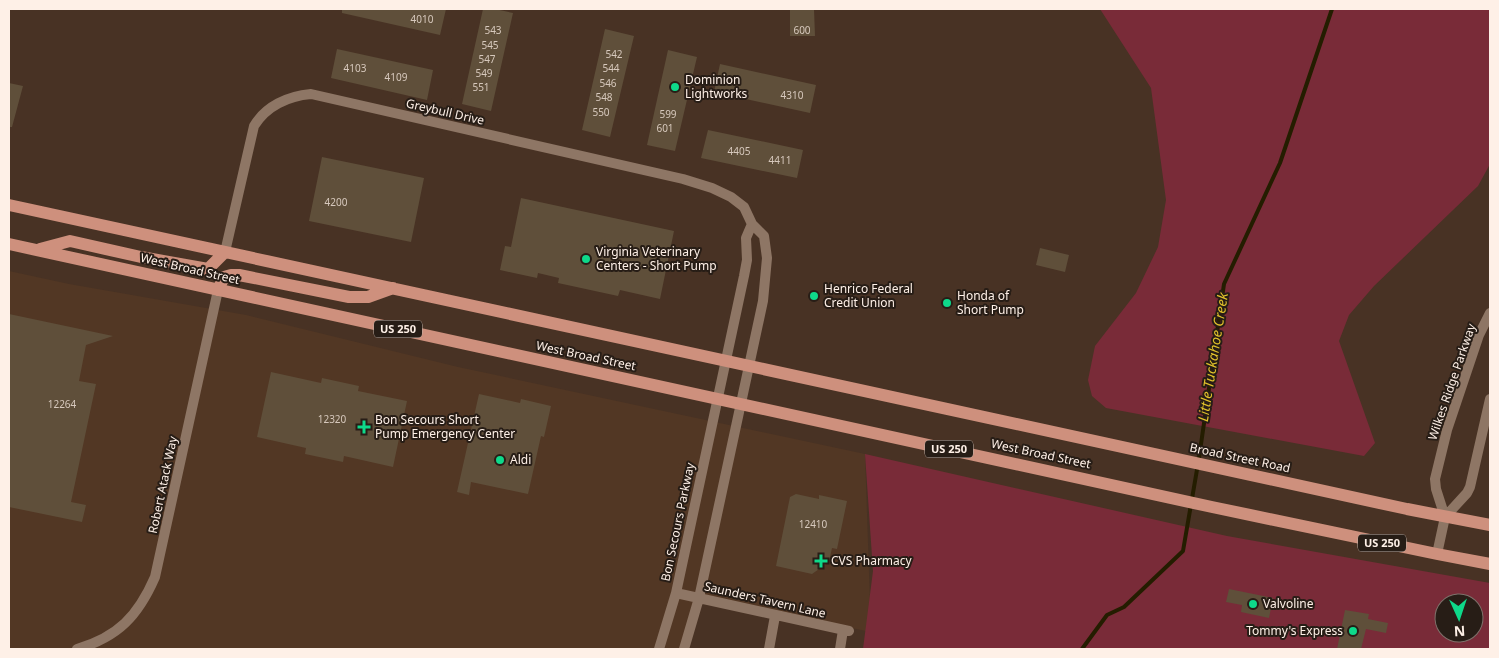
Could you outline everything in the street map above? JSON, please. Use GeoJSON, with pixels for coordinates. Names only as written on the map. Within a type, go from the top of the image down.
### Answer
{"type":"FeatureCollection","features":[{"type":"Feature","properties":{"kind":"main road","name":"West Broad Street"},"geometry":{"type":"LineString","coordinates":[[9,205],[984,416]]}},
{"type":"Feature","properties":{"kind":"main road"},"geometry":{"type":"LineString","coordinates":[[35,250],[70,241],[141,257],[208,269],[224,252]]}},
{"type":"Feature","properties":{"kind":"main road","name":"West Broad Street"},"geometry":{"type":"LineString","coordinates":[[9,244],[1437,554]]}},
{"type":"Feature","properties":{"kind":"main road"},"geometry":{"type":"LineString","coordinates":[[218,290],[224,277],[231,275],[349,297],[368,297],[393,288]]}},
{"type":"Feature","properties":{"kind":"main road","name":"Broad Street Road"},"geometry":{"type":"LineString","coordinates":[[984,416],[1445,517],[1490,525]]}},
{"type":"Feature","properties":{"kind":"main road","name":"US 250"},"geometry":{"type":"LineString","coordinates":[[1437,554],[1490,564]]}},
{"type":"Feature","properties":{"kind":"street","name":"Greybull Drive"},"geometry":{"type":"LineString","coordinates":[[224,252],[254,126],[260,116],[269,109],[285,99],[296,95],[310,94],[693,182],[732,197],[744,207],[752,224],[764,236],[766,278],[763,301],[741,403]]}},
{"type":"Feature","properties":{"kind":"street"},"geometry":{"type":"LineString","coordinates":[[726,361],[747,260],[746,238],[752,224]]}},
{"type":"Feature","properties":{"kind":"street","name":"Robert Atack Way"},"geometry":{"type":"LineString","coordinates":[[77,649],[97,643],[112,634],[142,605],[155,577],[218,290]]}},
{"type":"Feature","properties":{"kind":"street","name":"Wilkes Ridge Parkway"},"geometry":{"type":"LineString","coordinates":[[1445,517],[1436,489],[1435,479],[1449,421],[1480,335],[1490,314]]}},
{"type":"Feature","properties":{"kind":"street","name":"Bon Secours Parkway"},"geometry":{"type":"LineString","coordinates":[[659,649],[676,593],[726,361]]}},
{"type":"Feature","properties":{"kind":"street"},"geometry":{"type":"LineString","coordinates":[[1437,554],[1445,517],[1467,493],[1470,487],[1490,399]]}},
{"type":"Feature","properties":{"kind":"street"},"geometry":{"type":"LineString","coordinates":[[684,649],[699,598],[741,403]]}},
{"type":"Feature","properties":{"kind":"street","name":"Saunders Tavern Lane"},"geometry":{"type":"LineString","coordinates":[[676,593],[846,631],[840,649]]}},
{"type":"Feature","properties":{"kind":"street"},"geometry":{"type":"LineString","coordinates":[[769,649],[775,616]]}},
{"type":"Feature","properties":{"kind":"shaded area"},"geometry":{"type":"Polygon","coordinates":[[[1100,9],[1490,9],[1490,164],[1478,186],[1374,286],[1349,315],[1339,341],[1375,443],[1364,456],[1106,408],[1092,396],[1088,380],[1095,346],[1136,293],[1158,247],[1166,200],[1151,88],[1100,9]]]}},
{"type":"Feature","properties":{"kind":"shaded area"},"geometry":{"type":"Polygon","coordinates":[[[9,271],[69,284],[246,315],[458,367],[865,454],[871,632],[700,597],[683,649],[9,649],[9,271]]]}},
{"type":"Feature","properties":{"kind":"shaded area"},"geometry":{"type":"Polygon","coordinates":[[[865,454],[1227,536],[1490,583],[1490,649],[863,649],[873,571],[865,454]]]}},
{"type":"Feature","properties":{"kind":"building"},"geometry":{"type":"Polygon","coordinates":[[[342,9],[446,9],[440,35],[342,13],[342,9]]]}},
{"type":"Feature","properties":{"kind":"building"},"geometry":{"type":"Polygon","coordinates":[[[483,9],[495,9],[513,13],[491,111],[462,104],[483,9]]]}},
{"type":"Feature","properties":{"kind":"building"},"geometry":{"type":"Polygon","coordinates":[[[790,9],[814,9],[815,36],[790,36],[790,9]]]}},
{"type":"Feature","properties":{"kind":"building"},"geometry":{"type":"Polygon","coordinates":[[[605,29],[634,36],[610,137],[582,130],[605,29]]]}},
{"type":"Feature","properties":{"kind":"building"},"geometry":{"type":"Polygon","coordinates":[[[337,49],[433,70],[427,100],[331,78],[337,49]]]}},
{"type":"Feature","properties":{"kind":"building"},"geometry":{"type":"Polygon","coordinates":[[[668,50],[697,57],[675,151],[647,145],[668,50]]]}},
{"type":"Feature","properties":{"kind":"building"},"geometry":{"type":"Polygon","coordinates":[[[720,64],[816,85],[810,113],[714,92],[720,64]]]}},
{"type":"Feature","properties":{"kind":"building"},"geometry":{"type":"Polygon","coordinates":[[[9,83],[23,86],[12,127],[9,127],[9,83]]]}},
{"type":"Feature","properties":{"kind":"building"},"geometry":{"type":"Polygon","coordinates":[[[708,130],[803,150],[797,178],[701,158],[708,130]]]}},
{"type":"Feature","properties":{"kind":"building"},"geometry":{"type":"Polygon","coordinates":[[[322,157],[424,178],[411,242],[309,221],[322,157]]]}},
{"type":"Feature","properties":{"kind":"building","name":"Virginia Veterinary Centers - Short Pump"},"geometry":{"type":"Polygon","coordinates":[[[521,198],[674,231],[660,299],[620,290],[618,296],[558,283],[559,278],[538,273],[537,278],[500,270],[505,246],[511,247],[521,198]]]}},
{"type":"Feature","properties":{"kind":"building"},"geometry":{"type":"Polygon","coordinates":[[[1040,248],[1069,255],[1065,272],[1036,265],[1040,248]]]}},
{"type":"Feature","properties":{"kind":"building"},"geometry":{"type":"Polygon","coordinates":[[[9,314],[113,336],[86,345],[79,381],[96,384],[71,502],[86,505],[82,522],[9,507],[9,314]]]}},
{"type":"Feature","properties":{"kind":"building"},"geometry":{"type":"Polygon","coordinates":[[[271,372],[321,383],[322,378],[359,386],[358,391],[407,401],[393,467],[344,456],[343,462],[305,454],[306,448],[257,437],[271,372]]]}},
{"type":"Feature","properties":{"kind":"building","name":"Aldi"},"geometry":{"type":"Polygon","coordinates":[[[479,394],[520,403],[521,399],[551,406],[544,437],[541,436],[528,494],[471,482],[469,495],[457,492],[479,394]]]}},
{"type":"Feature","properties":{"kind":"building","name":"CVS Pharmacy"},"geometry":{"type":"Polygon","coordinates":[[[796,494],[819,499],[819,495],[847,501],[837,549],[832,548],[829,562],[812,574],[776,566],[790,497],[796,494]]]}},
{"type":"Feature","properties":{"kind":"building","name":"Valvoline"},"geometry":{"type":"Polygon","coordinates":[[[1229,589],[1273,598],[1269,618],[1241,612],[1242,605],[1226,602],[1229,589]]]}},
{"type":"Feature","properties":{"kind":"building","name":"Tommy's Express"},"geometry":{"type":"Polygon","coordinates":[[[1345,610],[1369,614],[1368,619],[1388,623],[1386,633],[1366,629],[1361,649],[1337,649],[1345,610]]]}},
{"type":"Feature","properties":{"kind":"waterway","name":"Little Tuckahoe Creek"},"geometry":{"type":"LineString","coordinates":[[1082,649],[1107,615],[1124,607],[1183,551],[1199,458],[1224,284],[1280,163],[1332,9]]}},
{"type":"Feature","properties":{"kind":"place","name":"Dominion Lightworks"},"geometry":{"type":"Point","coordinates":[675,87]}},
{"type":"Feature","properties":{"kind":"place","name":"Virginia Veterinary Centers - Short Pump"},"geometry":{"type":"Point","coordinates":[586,259]}},
{"type":"Feature","properties":{"kind":"place","name":"Henrico Federal Credit Union"},"geometry":{"type":"Point","coordinates":[814,296]}},
{"type":"Feature","properties":{"kind":"place","name":"Honda of Short Pump"},"geometry":{"type":"Point","coordinates":[947,303]}},
{"type":"Feature","properties":{"kind":"place","name":"Bon Secours Short Pump Emergency Center"},"geometry":{"type":"Point","coordinates":[364,427]}},
{"type":"Feature","properties":{"kind":"place","name":"Aldi"},"geometry":{"type":"Point","coordinates":[500,460]}},
{"type":"Feature","properties":{"kind":"place","name":"CVS Pharmacy"},"geometry":{"type":"Point","coordinates":[821,561]}},
{"type":"Feature","properties":{"kind":"place","name":"Valvoline"},"geometry":{"type":"Point","coordinates":[1253,604]}},
{"type":"Feature","properties":{"kind":"place","name":"Tommy's Express"},"geometry":{"type":"Point","coordinates":[1353,631]}}]}
